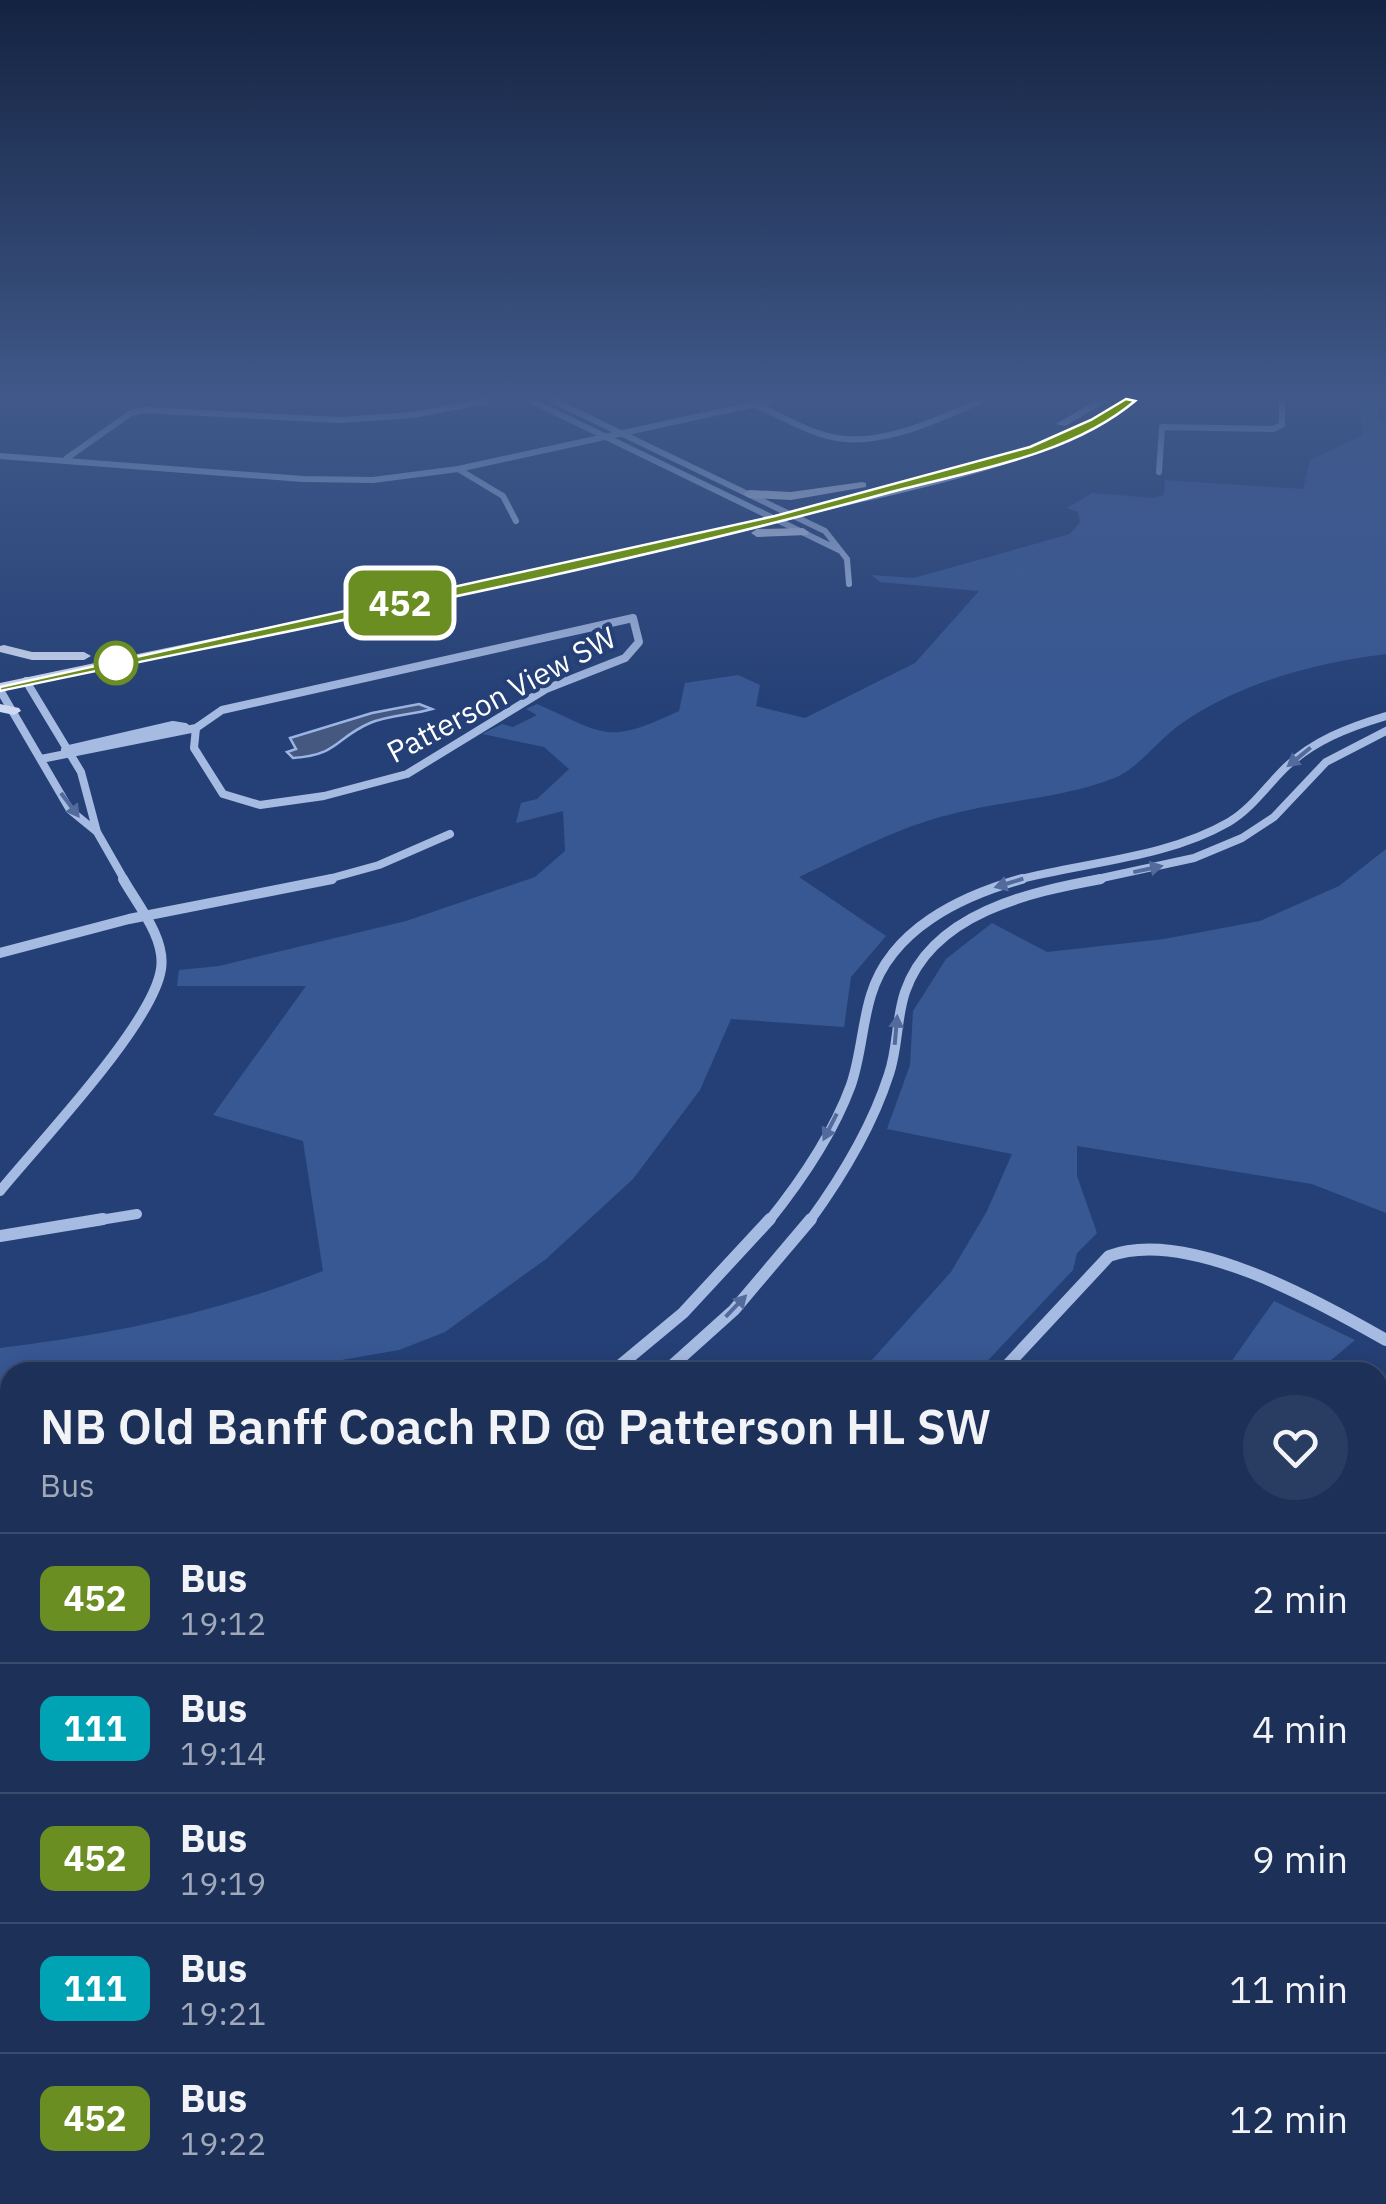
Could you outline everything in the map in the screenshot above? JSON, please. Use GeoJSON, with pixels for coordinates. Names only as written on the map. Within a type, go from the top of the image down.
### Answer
{"type":"FeatureCollection","features":[{"type":"Feature","properties":{"kind":"main road"},"geometry":{"type":"LineString","coordinates":[[0,674],[22,676],[705,536],[806,504]]}},
{"type":"Feature","properties":{"kind":"main road"},"geometry":{"type":"LineString","coordinates":[[0,688],[22,676],[84,656],[602,550],[759,511],[793,514],[831,504]]}},
{"type":"Feature","properties":{"kind":"main road"},"geometry":{"type":"LineString","coordinates":[[705,536],[803,532]]}},
{"type":"Feature","properties":{"kind":"main road"},"geometry":{"type":"LineString","coordinates":[[2,646],[32,656],[84,656]]}},
{"type":"Feature","properties":{"kind":"main road"},"geometry":{"type":"LineString","coordinates":[[2,646],[22,676]]}},
{"type":"Feature","properties":{"kind":"street"},"geometry":{"type":"LineString","coordinates":[[513,504],[516,521]]}},
{"type":"Feature","properties":{"kind":"street"},"geometry":{"type":"LineString","coordinates":[[744,504],[759,511]]}},
{"type":"Feature","properties":{"kind":"street"},"geometry":{"type":"LineString","coordinates":[[763,504],[803,532],[839,550]]}},
{"type":"Feature","properties":{"kind":"street"},"geometry":{"type":"LineString","coordinates":[[793,514],[832,537],[850,571],[849,584]]}},
{"type":"Feature","properties":{"kind":"street","name":"Patterson View SW"},"geometry":{"type":"LineString","coordinates":[[41,759],[196,728],[222,710],[599,624],[634,618],[639,635],[638,645],[625,658],[546,689],[416,770],[324,796],[260,805],[223,794],[194,748],[196,728]]}},
{"type":"Feature","properties":{"kind":"street"},"geometry":{"type":"LineString","coordinates":[[22,676],[71,752],[96,806],[97,832]]}},
{"type":"Feature","properties":{"kind":"street"},"geometry":{"type":"LineString","coordinates":[[0,688],[7,710],[70,810],[97,832],[159,943],[161,969],[150,1004],[0,1191]]}},
{"type":"Feature","properties":{"kind":"street"},"geometry":{"type":"LineString","coordinates":[[623,1362],[712,1284],[786,1199],[847,1094],[858,1066],[862,1025],[872,986],[888,958],[910,935],[958,904],[1004,884],[1170,847],[1238,816],[1268,791],[1290,763],[1317,743],[1386,716]]}},
{"type":"Feature","properties":{"kind":"street"},"geometry":{"type":"LineString","coordinates":[[675,1362],[775,1266],[830,1194],[867,1129],[888,1078],[903,994],[919,963],[950,933],[998,906],[1055,888],[1192,858],[1264,826],[1321,765],[1347,748],[1386,731]]}},
{"type":"Feature","properties":{"kind":"street"},"geometry":{"type":"LineString","coordinates":[[1238,816],[1264,826]]}},
{"type":"Feature","properties":{"kind":"street"},"geometry":{"type":"LineString","coordinates":[[0,953],[144,916],[390,862],[450,834]]}},
{"type":"Feature","properties":{"kind":"street"},"geometry":{"type":"LineString","coordinates":[[0,1236],[137,1214]]}},
{"type":"Feature","properties":{"kind":"street"},"geometry":{"type":"LineString","coordinates":[[1010,1362],[1110,1256],[1131,1248],[1181,1255],[1280,1286],[1309,1297],[1386,1340]]}},
{"type":"Feature","properties":{"kind":"shaded area"},"geometry":{"type":"Polygon","coordinates":[[[1074,504],[1386,504],[1386,654],[1304,669],[1226,698],[1178,726],[1130,769],[1112,779],[929,820],[799,877],[886,936],[851,977],[844,1027],[731,1019],[700,1090],[633,1179],[546,1259],[445,1332],[399,1350],[330,1362],[0,1362],[0,1348],[164,1320],[323,1271],[303,1141],[213,1115],[306,986],[177,986],[179,970],[219,966],[406,921],[535,877],[565,851],[563,811],[516,823],[521,803],[537,799],[569,769],[544,747],[482,734],[502,724],[513,727],[537,715],[526,709],[537,704],[593,729],[636,729],[679,711],[685,683],[738,675],[760,685],[756,706],[805,718],[915,663],[979,591],[880,582],[871,575],[914,578],[1070,534],[1080,522],[1078,512],[1067,508],[1074,504]]]}},
{"type":"Feature","properties":{"kind":"shaded area"},"geometry":{"type":"Polygon","coordinates":[[[419,704],[432,709],[370,723],[320,753],[293,758],[287,752],[296,749],[290,738],[372,713],[419,704]]]}},
{"type":"Feature","properties":{"kind":"shaded area"},"geometry":{"type":"Polygon","coordinates":[[[1386,849],[1386,1213],[1312,1184],[1077,1146],[1077,1176],[1097,1233],[1077,1253],[1073,1270],[986,1362],[870,1362],[951,1272],[987,1211],[1012,1154],[887,1129],[910,1065],[913,1011],[946,959],[992,923],[1047,952],[1164,939],[1260,921],[1339,886],[1386,849]]]}},
{"type":"Feature","properties":{"kind":"shaded area"},"geometry":{"type":"Polygon","coordinates":[[[1274,1301],[1355,1340],[1329,1362],[1231,1362],[1274,1301]]]}},
{"type":"Feature","properties":{"kind":"bus line","name":"452"},"geometry":{"type":"LineString","coordinates":[[0,687],[501,582],[835,504]]}}]}
